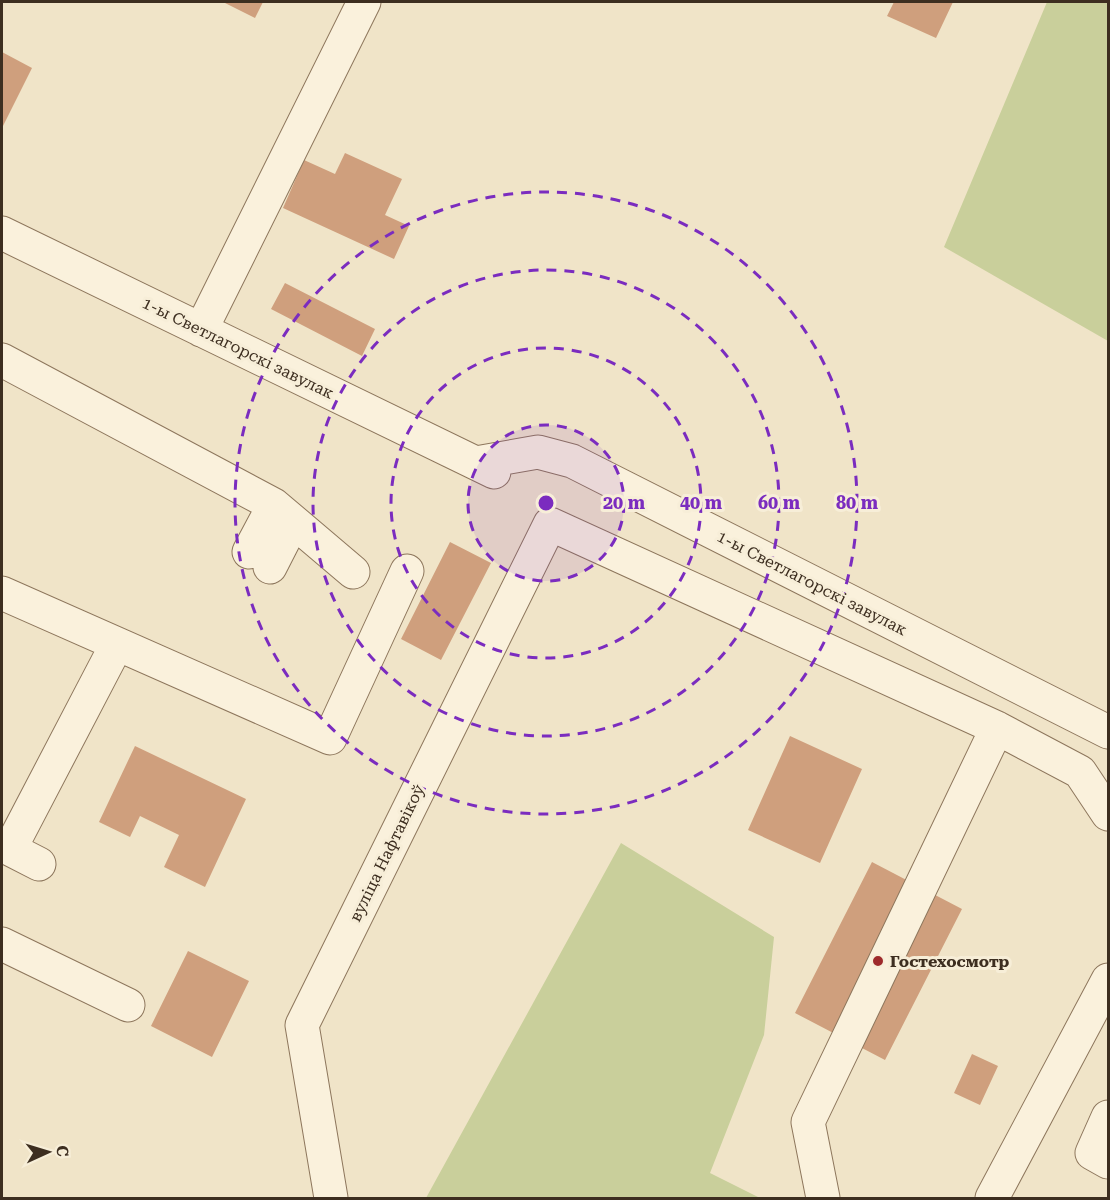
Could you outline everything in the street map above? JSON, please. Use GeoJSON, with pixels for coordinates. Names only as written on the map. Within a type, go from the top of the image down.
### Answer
{"type":"FeatureCollection","features":[{"type":"Feature","properties":{"kind":"street"},"geometry":{"type":"LineString","coordinates":[[201,330],[364,2]]}},
{"type":"Feature","properties":{"kind":"street","name":"1-ы Светлагорскі завулак"},"geometry":{"type":"LineString","coordinates":[[2,233],[509,480]]}},
{"type":"Feature","properties":{"kind":"street"},"geometry":{"type":"LineString","coordinates":[[2,360],[284,513],[353,572]]}},
{"type":"Feature","properties":{"kind":"street","name":"1-ы Светлагорскі завулак"},"geometry":{"type":"LineString","coordinates":[[476,463],[538,452],[572,461],[1108,732]]}},
{"type":"Feature","properties":{"kind":"street"},"geometry":{"type":"LineString","coordinates":[[260,560],[284,513]]}},
{"type":"Feature","properties":{"kind":"street","name":"вуліца Нафтавікоў"},"geometry":{"type":"LineString","coordinates":[[331,1198],[302,1025],[550,524],[997,728]]}},
{"type":"Feature","properties":{"kind":"street"},"geometry":{"type":"LineString","coordinates":[[2,592],[330,738],[407,571]]}},
{"type":"Feature","properties":{"kind":"street"},"geometry":{"type":"LineString","coordinates":[[39,864],[5,847],[117,644]]}},
{"type":"Feature","properties":{"kind":"street"},"geometry":{"type":"LineString","coordinates":[[823,1198],[808,1122],[997,728],[1080,772],[1108,814]]}},
{"type":"Feature","properties":{"kind":"street"},"geometry":{"type":"LineString","coordinates":[[2,944],[128,1005]]}},
{"type":"Feature","properties":{"kind":"street"},"geometry":{"type":"LineString","coordinates":[[992,1198],[1108,980]]}},
{"type":"Feature","properties":{"kind":"street"},"geometry":{"type":"LineString","coordinates":[[1108,1117],[1092,1154],[1108,1162]]}},
{"type":"Feature","properties":{"kind":"green space"},"geometry":{"type":"Polygon","coordinates":[[[1047,2],[1108,2],[1108,341],[944,247],[1047,2]]]}},
{"type":"Feature","properties":{"kind":"green space"},"geometry":{"type":"Polygon","coordinates":[[[621,843],[774,937],[764,1035],[710,1173],[760,1198],[426,1198],[621,843]]]}},
{"type":"Feature","properties":{"kind":"building"},"geometry":{"type":"Polygon","coordinates":[[[223,2],[263,2],[255,18],[223,2]]]}},
{"type":"Feature","properties":{"kind":"building"},"geometry":{"type":"Polygon","coordinates":[[[894,2],[953,2],[936,38],[887,16],[894,2]]]}},
{"type":"Feature","properties":{"kind":"building"},"geometry":{"type":"Polygon","coordinates":[[[2,52],[32,68],[2,128],[2,52]]]}},
{"type":"Feature","properties":{"kind":"building"},"geometry":{"type":"Polygon","coordinates":[[[345,153],[402,179],[385,215],[409,226],[394,259],[283,208],[304,160],[335,174],[345,153]]]}},
{"type":"Feature","properties":{"kind":"building"},"geometry":{"type":"Polygon","coordinates":[[[285,283],[375,329],[362,356],[271,309],[285,283]]]}},
{"type":"Feature","properties":{"kind":"building"},"geometry":{"type":"Polygon","coordinates":[[[450,542],[491,563],[441,660],[401,639],[450,542]]]}},
{"type":"Feature","properties":{"kind":"building"},"geometry":{"type":"Polygon","coordinates":[[[790,736],[862,769],[820,863],[748,830],[790,736]]]}},
{"type":"Feature","properties":{"kind":"building"},"geometry":{"type":"Polygon","coordinates":[[[135,746],[246,799],[205,887],[164,867],[179,835],[140,816],[130,837],[99,822],[135,746]]]}},
{"type":"Feature","properties":{"kind":"building","name":"Гостехосмотр"},"geometry":{"type":"Polygon","coordinates":[[[872,862],[962,909],[885,1060],[795,1013],[872,862]]]}},
{"type":"Feature","properties":{"kind":"building"},"geometry":{"type":"Polygon","coordinates":[[[188,951],[249,981],[212,1057],[151,1026],[188,951]]]}},
{"type":"Feature","properties":{"kind":"building"},"geometry":{"type":"Polygon","coordinates":[[[972,1054],[998,1066],[980,1105],[954,1093],[972,1054]]]}},
{"type":"Feature","properties":{"kind":"place","name":"Гостехосмотр"},"geometry":{"type":"Point","coordinates":[878,961]}}]}
